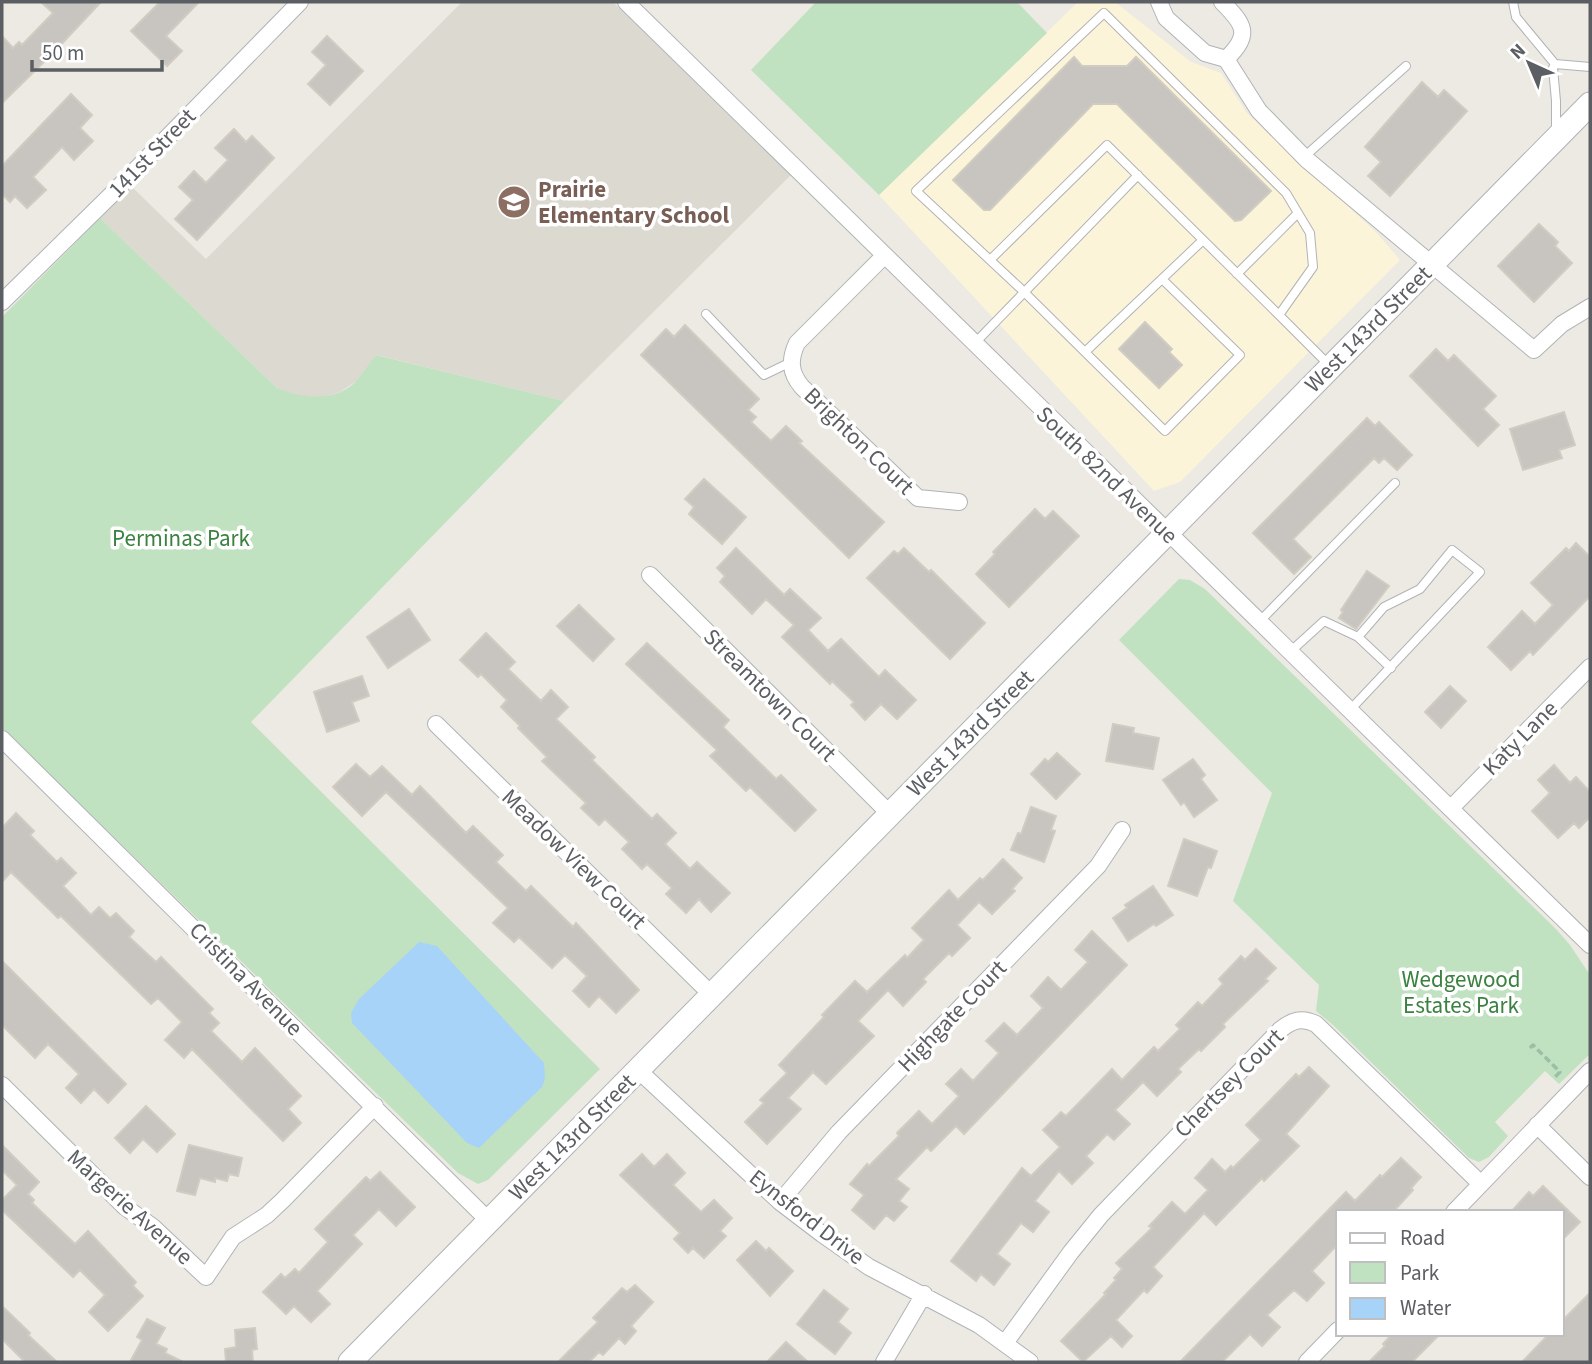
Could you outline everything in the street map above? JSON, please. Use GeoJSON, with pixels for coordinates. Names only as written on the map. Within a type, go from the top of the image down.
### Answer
{"type":"FeatureCollection","features":[{"type":"Feature","properties":{"kind":"main road","name":"West 143rd Street"},"geometry":{"type":"LineString","coordinates":[[350,1362],[1590,104]]}},
{"type":"Feature","properties":{"kind":"street","name":"141st Street"},"geometry":{"type":"LineString","coordinates":[[2,302],[300,2]]}},
{"type":"Feature","properties":{"kind":"street"},"geometry":{"type":"LineString","coordinates":[[1159,2],[1166,18],[1205,53],[1226,59],[1259,111],[1304,157],[1534,349],[1562,324],[1590,307]]}},
{"type":"Feature","properties":{"kind":"street"},"geometry":{"type":"LineString","coordinates":[[1222,2],[1241,22],[1243,32],[1238,47],[1226,59]]}},
{"type":"Feature","properties":{"kind":"street","name":"South 82nd Avenue"},"geometry":{"type":"LineString","coordinates":[[634,5],[884,256],[1590,945]]}},
{"type":"Feature","properties":{"kind":"street","name":"Brighton Court"},"geometry":{"type":"LineString","coordinates":[[884,256],[797,343],[792,355],[792,372],[802,387],[918,498],[959,502]]}},
{"type":"Feature","properties":{"kind":"street","name":"Streamtown Court"},"geometry":{"type":"LineString","coordinates":[[650,575],[890,814]]}},
{"type":"Feature","properties":{"kind":"street","name":"Katy Lane"},"geometry":{"type":"LineString","coordinates":[[1451,808],[1590,667]]}},
{"type":"Feature","properties":{"kind":"street","name":"Meadow View Court"},"geometry":{"type":"LineString","coordinates":[[436,724],[712,995]]}},
{"type":"Feature","properties":{"kind":"street","name":"Cristina Avenue"},"geometry":{"type":"LineString","coordinates":[[2,739],[489,1221]]}},
{"type":"Feature","properties":{"kind":"street","name":"Highgate Court"},"geometry":{"type":"LineString","coordinates":[[780,1202],[839,1132],[1098,866],[1122,830]]}},
{"type":"Feature","properties":{"kind":"street","name":"Chertsey Court"},"geometry":{"type":"LineString","coordinates":[[1005,1343],[1101,1215],[1280,1030],[1292,1021],[1303,1020],[1316,1024],[1481,1184]]}},
{"type":"Feature","properties":{"kind":"street","name":"Eynsford Drive"},"geometry":{"type":"LineString","coordinates":[[638,1070],[780,1202],[869,1267],[979,1325],[1030,1362]]}},
{"type":"Feature","properties":{"kind":"street"},"geometry":{"type":"LineString","coordinates":[[1456,1210],[1590,1071]]}},
{"type":"Feature","properties":{"kind":"street","name":"Margerie Avenue"},"geometry":{"type":"LineString","coordinates":[[2,1085],[125,1207],[153,1227],[206,1277],[233,1237],[267,1215],[284,1200],[375,1106]]}},
{"type":"Feature","properties":{"kind":"street"},"geometry":{"type":"LineString","coordinates":[[1537,1125],[1590,1177]]}},
{"type":"Feature","properties":{"kind":"street"},"geometry":{"type":"LineString","coordinates":[[884,1362],[924,1294]]}},
{"type":"Feature","properties":{"kind":"street"},"geometry":{"type":"LineString","coordinates":[[1307,1362],[1336,1332]]}},
{"type":"Feature","properties":{"kind":"lane"},"geometry":{"type":"LineString","coordinates":[[1513,2],[1516,17],[1555,64],[1590,67]]}},
{"type":"Feature","properties":{"kind":"lane"},"geometry":{"type":"LineString","coordinates":[[1162,279],[1240,355],[1165,431],[1025,293],[916,191],[1104,13],[1286,193],[1310,233],[1313,267],[1279,316]]}},
{"type":"Feature","properties":{"kind":"lane"},"geometry":{"type":"LineString","coordinates":[[1555,64],[1555,139]]}},
{"type":"Feature","properties":{"kind":"lane"},"geometry":{"type":"LineString","coordinates":[[1304,157],[1406,66]]}},
{"type":"Feature","properties":{"kind":"lane"},"geometry":{"type":"LineString","coordinates":[[990,260],[1107,145],[1331,367]]}},
{"type":"Feature","properties":{"kind":"lane"},"geometry":{"type":"LineString","coordinates":[[974,344],[1138,176]]}},
{"type":"Feature","properties":{"kind":"lane"},"geometry":{"type":"LineString","coordinates":[[1237,274],[1298,213]]}},
{"type":"Feature","properties":{"kind":"lane"},"geometry":{"type":"LineString","coordinates":[[1085,352],[1203,240]]}},
{"type":"Feature","properties":{"kind":"lane"},"geometry":{"type":"LineString","coordinates":[[706,314],[764,375],[792,362]]}},
{"type":"Feature","properties":{"kind":"lane"},"geometry":{"type":"LineString","coordinates":[[1259,622],[1395,483]]}},
{"type":"Feature","properties":{"kind":"lane"},"geometry":{"type":"LineString","coordinates":[[1350,710],[1480,572],[1452,550],[1420,589],[1384,607],[1358,637]]}},
{"type":"Feature","properties":{"kind":"lane"},"geometry":{"type":"LineString","coordinates":[[1290,652],[1324,621],[1358,637],[1391,668]]}},
{"type":"Feature","properties":{"kind":"path"},"geometry":{"type":"LineString","coordinates":[[1530,1048],[1533,1045],[1560,1072],[1553,1079]]}},
{"type":"Feature","properties":{"kind":"shaded area","name":"Prairie Elementary School"},"geometry":{"type":"Polygon","coordinates":[[[462,2],[613,2],[791,175],[564,401],[377,355],[358,380],[340,392],[317,399],[296,396],[277,388],[100,218],[131,186],[206,259],[462,2]]]}},
{"type":"Feature","properties":{"kind":"shaded area"},"geometry":{"type":"Polygon","coordinates":[[[1078,2],[1115,2],[1191,62],[1221,73],[1247,113],[1376,232],[1400,260],[1180,482],[1154,491],[879,195],[1078,2]]]}},
{"type":"Feature","properties":{"kind":"green space"},"geometry":{"type":"Polygon","coordinates":[[[816,2],[1017,2],[1047,33],[879,195],[751,70],[816,2]]]}},
{"type":"Feature","properties":{"kind":"green space","name":"Perminas Park"},"geometry":{"type":"Polygon","coordinates":[[[100,218],[277,388],[309,396],[341,392],[359,378],[376,355],[564,401],[251,722],[600,1069],[488,1180],[478,1184],[458,1173],[2,728],[2,317],[100,218]]]}},
{"type":"Feature","properties":{"kind":"green space","name":"Wedgewood Estates Park"},"geometry":{"type":"Polygon","coordinates":[[[1179,579],[1190,580],[1205,589],[1556,929],[1590,975],[1590,1054],[1559,1084],[1545,1071],[1495,1122],[1508,1136],[1489,1157],[1479,1162],[1469,1158],[1316,1011],[1319,985],[1233,901],[1272,793],[1119,640],[1179,579]]]}},
{"type":"Feature","properties":{"kind":"water"},"geometry":{"type":"Polygon","coordinates":[[[419,942],[437,946],[544,1063],[545,1079],[542,1087],[479,1148],[467,1143],[352,1023],[351,1013],[359,999],[419,942]]]}},
{"type":"Feature","properties":{"kind":"building"},"geometry":{"type":"Polygon","coordinates":[[[41,2],[101,2],[2,103],[2,36],[13,48],[19,42],[22,45],[53,13],[41,2]]]}},
{"type":"Feature","properties":{"kind":"building"},"geometry":{"type":"Polygon","coordinates":[[[160,2],[199,2],[166,36],[182,51],[167,66],[131,31],[160,2]]]}},
{"type":"Feature","properties":{"kind":"building"},"geometry":{"type":"Polygon","coordinates":[[[327,36],[363,71],[330,105],[308,84],[326,65],[312,52],[327,36]]]}},
{"type":"Feature","properties":{"kind":"building"},"geometry":{"type":"Polygon","coordinates":[[[1074,57],[1082,66],[1127,66],[1136,57],[1271,191],[1241,220],[1235,221],[1117,104],[1093,104],[990,210],[984,210],[953,180],[1074,57]]]}},
{"type":"Feature","properties":{"kind":"building"},"geometry":{"type":"Polygon","coordinates":[[[1422,82],[1438,97],[1444,90],[1467,111],[1390,196],[1368,176],[1381,162],[1365,147],[1422,82]]]}},
{"type":"Feature","properties":{"kind":"building"},"geometry":{"type":"Polygon","coordinates":[[[71,94],[92,115],[80,128],[93,141],[74,160],[62,147],[33,177],[46,190],[27,208],[15,196],[10,202],[2,194],[2,166],[71,94]]]}},
{"type":"Feature","properties":{"kind":"building"},"geometry":{"type":"Polygon","coordinates":[[[234,129],[246,142],[252,136],[274,158],[197,240],[175,219],[193,200],[179,187],[194,171],[206,183],[228,160],[215,148],[234,129]]]}},
{"type":"Feature","properties":{"kind":"building"},"geometry":{"type":"Polygon","coordinates":[[[1539,224],[1558,242],[1555,246],[1572,263],[1534,302],[1498,266],[1539,224]]]}},
{"type":"Feature","properties":{"kind":"building"},"geometry":{"type":"Polygon","coordinates":[[[1145,322],[1172,349],[1169,352],[1182,365],[1159,388],[1119,349],[1145,322]]]}},
{"type":"Feature","properties":{"kind":"building"},"geometry":{"type":"Polygon","coordinates":[[[685,325],[759,399],[748,410],[756,417],[751,422],[771,441],[786,426],[802,441],[799,443],[884,522],[849,558],[641,355],[666,329],[674,337],[685,325]]]}},
{"type":"Feature","properties":{"kind":"building"},"geometry":{"type":"Polygon","coordinates":[[[1436,349],[1448,361],[1454,355],[1496,396],[1483,409],[1499,425],[1478,446],[1410,376],[1436,349]]]}},
{"type":"Feature","properties":{"kind":"building"},"geometry":{"type":"Polygon","coordinates":[[[1564,412],[1575,445],[1559,450],[1562,458],[1523,470],[1510,429],[1564,412]]]}},
{"type":"Feature","properties":{"kind":"building"},"geometry":{"type":"Polygon","coordinates":[[[1367,418],[1375,426],[1379,422],[1412,455],[1397,470],[1384,458],[1379,463],[1374,458],[1293,539],[1311,557],[1294,574],[1253,533],[1367,418]]]}},
{"type":"Feature","properties":{"kind":"building"},"geometry":{"type":"Polygon","coordinates":[[[704,479],[746,517],[722,544],[689,514],[694,507],[685,499],[704,479]]]}},
{"type":"Feature","properties":{"kind":"building"},"geometry":{"type":"Polygon","coordinates":[[[1035,509],[1045,519],[1053,511],[1079,536],[1009,607],[976,574],[995,554],[993,552],[1035,509]]]}},
{"type":"Feature","properties":{"kind":"building"},"geometry":{"type":"Polygon","coordinates":[[[1576,543],[1590,557],[1590,596],[1533,655],[1530,651],[1511,670],[1488,647],[1522,611],[1535,624],[1553,605],[1531,583],[1566,548],[1569,551],[1576,543]]]}},
{"type":"Feature","properties":{"kind":"building"},"geometry":{"type":"Polygon","coordinates":[[[736,548],[784,595],[790,589],[821,618],[808,630],[828,651],[841,639],[879,677],[885,670],[916,700],[897,719],[881,704],[865,720],[851,705],[854,702],[832,681],[830,684],[782,637],[794,625],[766,599],[752,614],[720,582],[725,576],[717,568],[736,548]]]}},
{"type":"Feature","properties":{"kind":"building"},"geometry":{"type":"Polygon","coordinates":[[[904,548],[929,572],[931,570],[985,623],[950,659],[867,578],[894,551],[898,554],[904,548]]]}},
{"type":"Feature","properties":{"kind":"building"},"geometry":{"type":"Polygon","coordinates":[[[1367,571],[1389,586],[1356,629],[1339,618],[1343,612],[1341,610],[1367,571]]]}},
{"type":"Feature","properties":{"kind":"building"},"geometry":{"type":"Polygon","coordinates":[[[579,605],[614,639],[593,661],[557,626],[579,605]]]}},
{"type":"Feature","properties":{"kind":"building"},"geometry":{"type":"Polygon","coordinates":[[[409,609],[430,640],[388,668],[367,637],[409,609]]]}},
{"type":"Feature","properties":{"kind":"building"},"geometry":{"type":"Polygon","coordinates":[[[486,633],[515,662],[508,669],[541,701],[551,690],[568,707],[556,719],[595,757],[592,760],[652,819],[657,814],[676,833],[665,844],[690,869],[697,862],[730,893],[711,912],[699,899],[686,913],[666,894],[672,888],[647,864],[642,869],[622,849],[629,842],[605,819],[599,825],[581,808],[586,803],[542,761],[547,757],[501,707],[507,700],[481,674],[478,677],[460,660],[486,633]]]}},
{"type":"Feature","properties":{"kind":"building"},"geometry":{"type":"Polygon","coordinates":[[[647,643],[729,720],[723,727],[776,779],[781,775],[816,810],[795,831],[750,787],[746,791],[710,756],[717,750],[626,664],[647,643]]]}},
{"type":"Feature","properties":{"kind":"building"},"geometry":{"type":"Polygon","coordinates":[[[362,676],[369,696],[352,702],[359,721],[327,732],[314,692],[362,676]]]}},
{"type":"Feature","properties":{"kind":"building"},"geometry":{"type":"Polygon","coordinates":[[[1450,686],[1466,701],[1441,728],[1425,712],[1450,686]]]}},
{"type":"Feature","properties":{"kind":"building"},"geometry":{"type":"Polygon","coordinates":[[[1113,724],[1134,728],[1133,733],[1159,738],[1153,769],[1106,761],[1113,724]]]}},
{"type":"Feature","properties":{"kind":"building"},"geometry":{"type":"Polygon","coordinates":[[[1057,753],[1080,774],[1056,799],[1031,774],[1045,759],[1048,762],[1057,753]]]}},
{"type":"Feature","properties":{"kind":"building"},"geometry":{"type":"Polygon","coordinates":[[[1193,759],[1205,775],[1201,779],[1217,800],[1194,817],[1184,802],[1181,805],[1163,780],[1193,759]]]}},
{"type":"Feature","properties":{"kind":"building"},"geometry":{"type":"Polygon","coordinates":[[[356,764],[370,777],[382,766],[412,795],[420,786],[466,833],[473,826],[503,855],[496,862],[526,891],[531,886],[573,927],[576,923],[639,990],[616,1013],[599,996],[589,1007],[573,991],[587,976],[565,955],[552,968],[519,937],[514,942],[493,923],[508,908],[386,792],[362,816],[333,787],[356,764]]]}},
{"type":"Feature","properties":{"kind":"building"},"geometry":{"type":"Polygon","coordinates":[[[1554,765],[1570,783],[1576,777],[1590,792],[1590,817],[1579,828],[1574,823],[1558,838],[1532,811],[1550,793],[1538,780],[1554,765]]]}},
{"type":"Feature","properties":{"kind":"building"},"geometry":{"type":"Polygon","coordinates":[[[1031,807],[1056,816],[1051,830],[1055,831],[1044,862],[1011,850],[1018,833],[1021,834],[1031,807]]]}},
{"type":"Feature","properties":{"kind":"building"},"geometry":{"type":"Polygon","coordinates":[[[16,813],[34,831],[30,835],[57,862],[61,858],[76,873],[63,886],[91,915],[99,907],[110,918],[116,913],[134,931],[129,937],[156,962],[161,957],[213,1009],[209,1013],[219,1023],[211,1031],[242,1062],[255,1048],[301,1096],[288,1109],[301,1123],[283,1141],[192,1049],[184,1058],[165,1040],[182,1022],[158,998],[151,1004],[61,916],[58,918],[11,872],[2,882],[2,828],[16,813]]]}},
{"type":"Feature","properties":{"kind":"building"},"geometry":{"type":"Polygon","coordinates":[[[1184,839],[1217,851],[1197,896],[1168,886],[1184,839]]]}},
{"type":"Feature","properties":{"kind":"building"},"geometry":{"type":"Polygon","coordinates":[[[1003,859],[1022,878],[1012,889],[1015,891],[992,914],[979,902],[957,925],[970,938],[952,956],[949,953],[923,979],[926,982],[903,1006],[888,990],[858,1021],[874,1036],[826,1084],[813,1072],[788,1098],[801,1109],[767,1144],[745,1122],[764,1103],[760,1100],[787,1073],[779,1065],[855,981],[867,992],[905,955],[907,958],[924,940],[912,928],[949,890],[958,900],[1003,859]]]}},
{"type":"Feature","properties":{"kind":"building"},"geometry":{"type":"Polygon","coordinates":[[[1153,886],[1173,915],[1128,941],[1113,918],[1127,908],[1125,905],[1153,886]]]}},
{"type":"Feature","properties":{"kind":"building"},"geometry":{"type":"Polygon","coordinates":[[[1092,931],[1127,965],[964,1134],[956,1126],[931,1151],[927,1147],[896,1179],[909,1189],[899,1201],[907,1207],[894,1221],[886,1215],[874,1229],[852,1210],[864,1195],[850,1184],[867,1164],[869,1166],[899,1136],[897,1133],[919,1111],[932,1124],[959,1096],[946,1084],[961,1069],[973,1081],[999,1053],[986,1041],[1004,1023],[1017,1035],[1043,1008],[1031,996],[1048,977],[1061,990],[1088,962],[1075,950],[1092,931]]]}},
{"type":"Feature","properties":{"kind":"building"},"geometry":{"type":"Polygon","coordinates":[[[1256,949],[1276,968],[1265,979],[1268,981],[1223,1024],[1225,1027],[1201,1051],[1199,1049],[1178,1069],[1181,1072],[1157,1096],[1143,1082],[1115,1110],[1130,1124],[1114,1140],[1107,1134],[1086,1156],[1093,1163],[1072,1184],[1059,1171],[1035,1201],[1049,1212],[1033,1232],[1021,1223],[997,1254],[1010,1264],[994,1285],[981,1274],[976,1281],[951,1261],[1022,1168],[1031,1176],[1060,1147],[1043,1130],[1061,1112],[1066,1116],[1112,1069],[1122,1080],[1154,1047],[1158,1051],[1180,1029],[1176,1025],[1198,1002],[1202,1006],[1223,984],[1219,979],[1241,956],[1245,960],[1256,949]]]}},
{"type":"Feature","properties":{"kind":"building"},"geometry":{"type":"Polygon","coordinates":[[[2,961],[126,1084],[108,1103],[94,1089],[81,1103],[66,1088],[79,1074],[48,1044],[35,1058],[2,1025],[2,961]]]}},
{"type":"Feature","properties":{"kind":"building"},"geometry":{"type":"Polygon","coordinates":[[[1309,1067],[1329,1086],[1286,1134],[1299,1146],[1264,1181],[1262,1178],[1216,1225],[1204,1213],[1153,1267],[1162,1276],[1147,1293],[1144,1290],[1116,1320],[1132,1336],[1122,1347],[1111,1336],[1083,1362],[1061,1341],[1116,1280],[1114,1278],[1122,1269],[1116,1263],[1152,1228],[1149,1226],[1172,1202],[1185,1214],[1208,1190],[1195,1178],[1212,1159],[1225,1172],[1231,1166],[1233,1168],[1261,1140],[1246,1125],[1296,1074],[1299,1077],[1309,1067]]]}},
{"type":"Feature","properties":{"kind":"building"},"geometry":{"type":"Polygon","coordinates":[[[146,1106],[175,1134],[157,1152],[143,1139],[130,1153],[115,1138],[146,1106]]]}},
{"type":"Feature","properties":{"kind":"building"},"geometry":{"type":"Polygon","coordinates":[[[2,1145],[39,1182],[28,1194],[34,1200],[32,1203],[75,1244],[88,1231],[136,1282],[133,1286],[143,1296],[108,1331],[89,1312],[105,1295],[80,1270],[73,1277],[2,1210],[2,1200],[17,1185],[2,1170],[2,1145]]]}},
{"type":"Feature","properties":{"kind":"building"},"geometry":{"type":"Polygon","coordinates":[[[189,1145],[242,1158],[238,1176],[229,1174],[227,1181],[215,1178],[215,1182],[200,1178],[195,1195],[177,1191],[189,1145]]]}},
{"type":"Feature","properties":{"kind":"building"},"geometry":{"type":"Polygon","coordinates":[[[642,1154],[654,1167],[667,1154],[685,1173],[673,1185],[701,1212],[714,1200],[732,1218],[720,1231],[726,1236],[704,1258],[693,1248],[688,1253],[674,1239],[680,1233],[620,1175],[642,1154]]]}},
{"type":"Feature","properties":{"kind":"building"},"geometry":{"type":"Polygon","coordinates":[[[1401,1158],[1421,1177],[1395,1210],[1336,1210],[1336,1246],[1312,1271],[1324,1283],[1307,1301],[1294,1290],[1267,1315],[1280,1327],[1262,1346],[1250,1334],[1222,1362],[1180,1362],[1346,1192],[1355,1201],[1380,1175],[1382,1177],[1401,1158]]]}},
{"type":"Feature","properties":{"kind":"building"},"geometry":{"type":"Polygon","coordinates":[[[380,1172],[415,1207],[396,1226],[379,1209],[353,1235],[362,1244],[317,1291],[330,1304],[311,1322],[294,1306],[286,1314],[263,1292],[281,1274],[285,1278],[295,1269],[299,1273],[328,1242],[315,1229],[366,1177],[370,1181],[380,1172]]]}},
{"type":"Feature","properties":{"kind":"building"},"geometry":{"type":"Polygon","coordinates":[[[1543,1186],[1580,1222],[1564,1238],[1564,1210],[1513,1210],[1529,1192],[1533,1196],[1543,1186]]]}},
{"type":"Feature","properties":{"kind":"building"},"geometry":{"type":"Polygon","coordinates":[[[756,1241],[766,1251],[769,1248],[793,1271],[770,1296],[737,1260],[756,1241]]]}},
{"type":"Feature","properties":{"kind":"building"},"geometry":{"type":"Polygon","coordinates":[[[635,1285],[653,1302],[631,1326],[636,1331],[625,1344],[619,1338],[603,1355],[599,1352],[589,1362],[558,1362],[598,1322],[593,1318],[622,1288],[627,1292],[635,1285]]]}},
{"type":"Feature","properties":{"kind":"building"},"geometry":{"type":"Polygon","coordinates":[[[824,1290],[848,1309],[838,1322],[851,1333],[835,1354],[797,1324],[824,1290]]]}},
{"type":"Feature","properties":{"kind":"building"},"geometry":{"type":"Polygon","coordinates":[[[1590,1293],[1590,1362],[1522,1362],[1547,1336],[1564,1336],[1564,1319],[1590,1293]]]}},
{"type":"Feature","properties":{"kind":"building"},"geometry":{"type":"Polygon","coordinates":[[[2,1306],[57,1362],[25,1362],[2,1339],[2,1306]]]}},
{"type":"Feature","properties":{"kind":"building"},"geometry":{"type":"Polygon","coordinates":[[[147,1319],[165,1328],[156,1344],[167,1349],[165,1353],[183,1362],[130,1362],[142,1340],[137,1337],[147,1319]]]}},
{"type":"Feature","properties":{"kind":"building"},"geometry":{"type":"Polygon","coordinates":[[[255,1328],[257,1349],[252,1350],[253,1362],[226,1362],[225,1349],[236,1347],[235,1330],[255,1328]]]}},
{"type":"Feature","properties":{"kind":"building"},"geometry":{"type":"Polygon","coordinates":[[[1390,1336],[1438,1336],[1412,1362],[1369,1362],[1385,1346],[1383,1344],[1390,1336]]]}},
{"type":"Feature","properties":{"kind":"building"},"geometry":{"type":"Polygon","coordinates":[[[786,1342],[808,1362],[767,1362],[786,1342]]]}},
{"type":"Feature","properties":{"kind":"place","name":"Prairie Elementary School"},"geometry":{"type":"Point","coordinates":[514,202]}}]}
